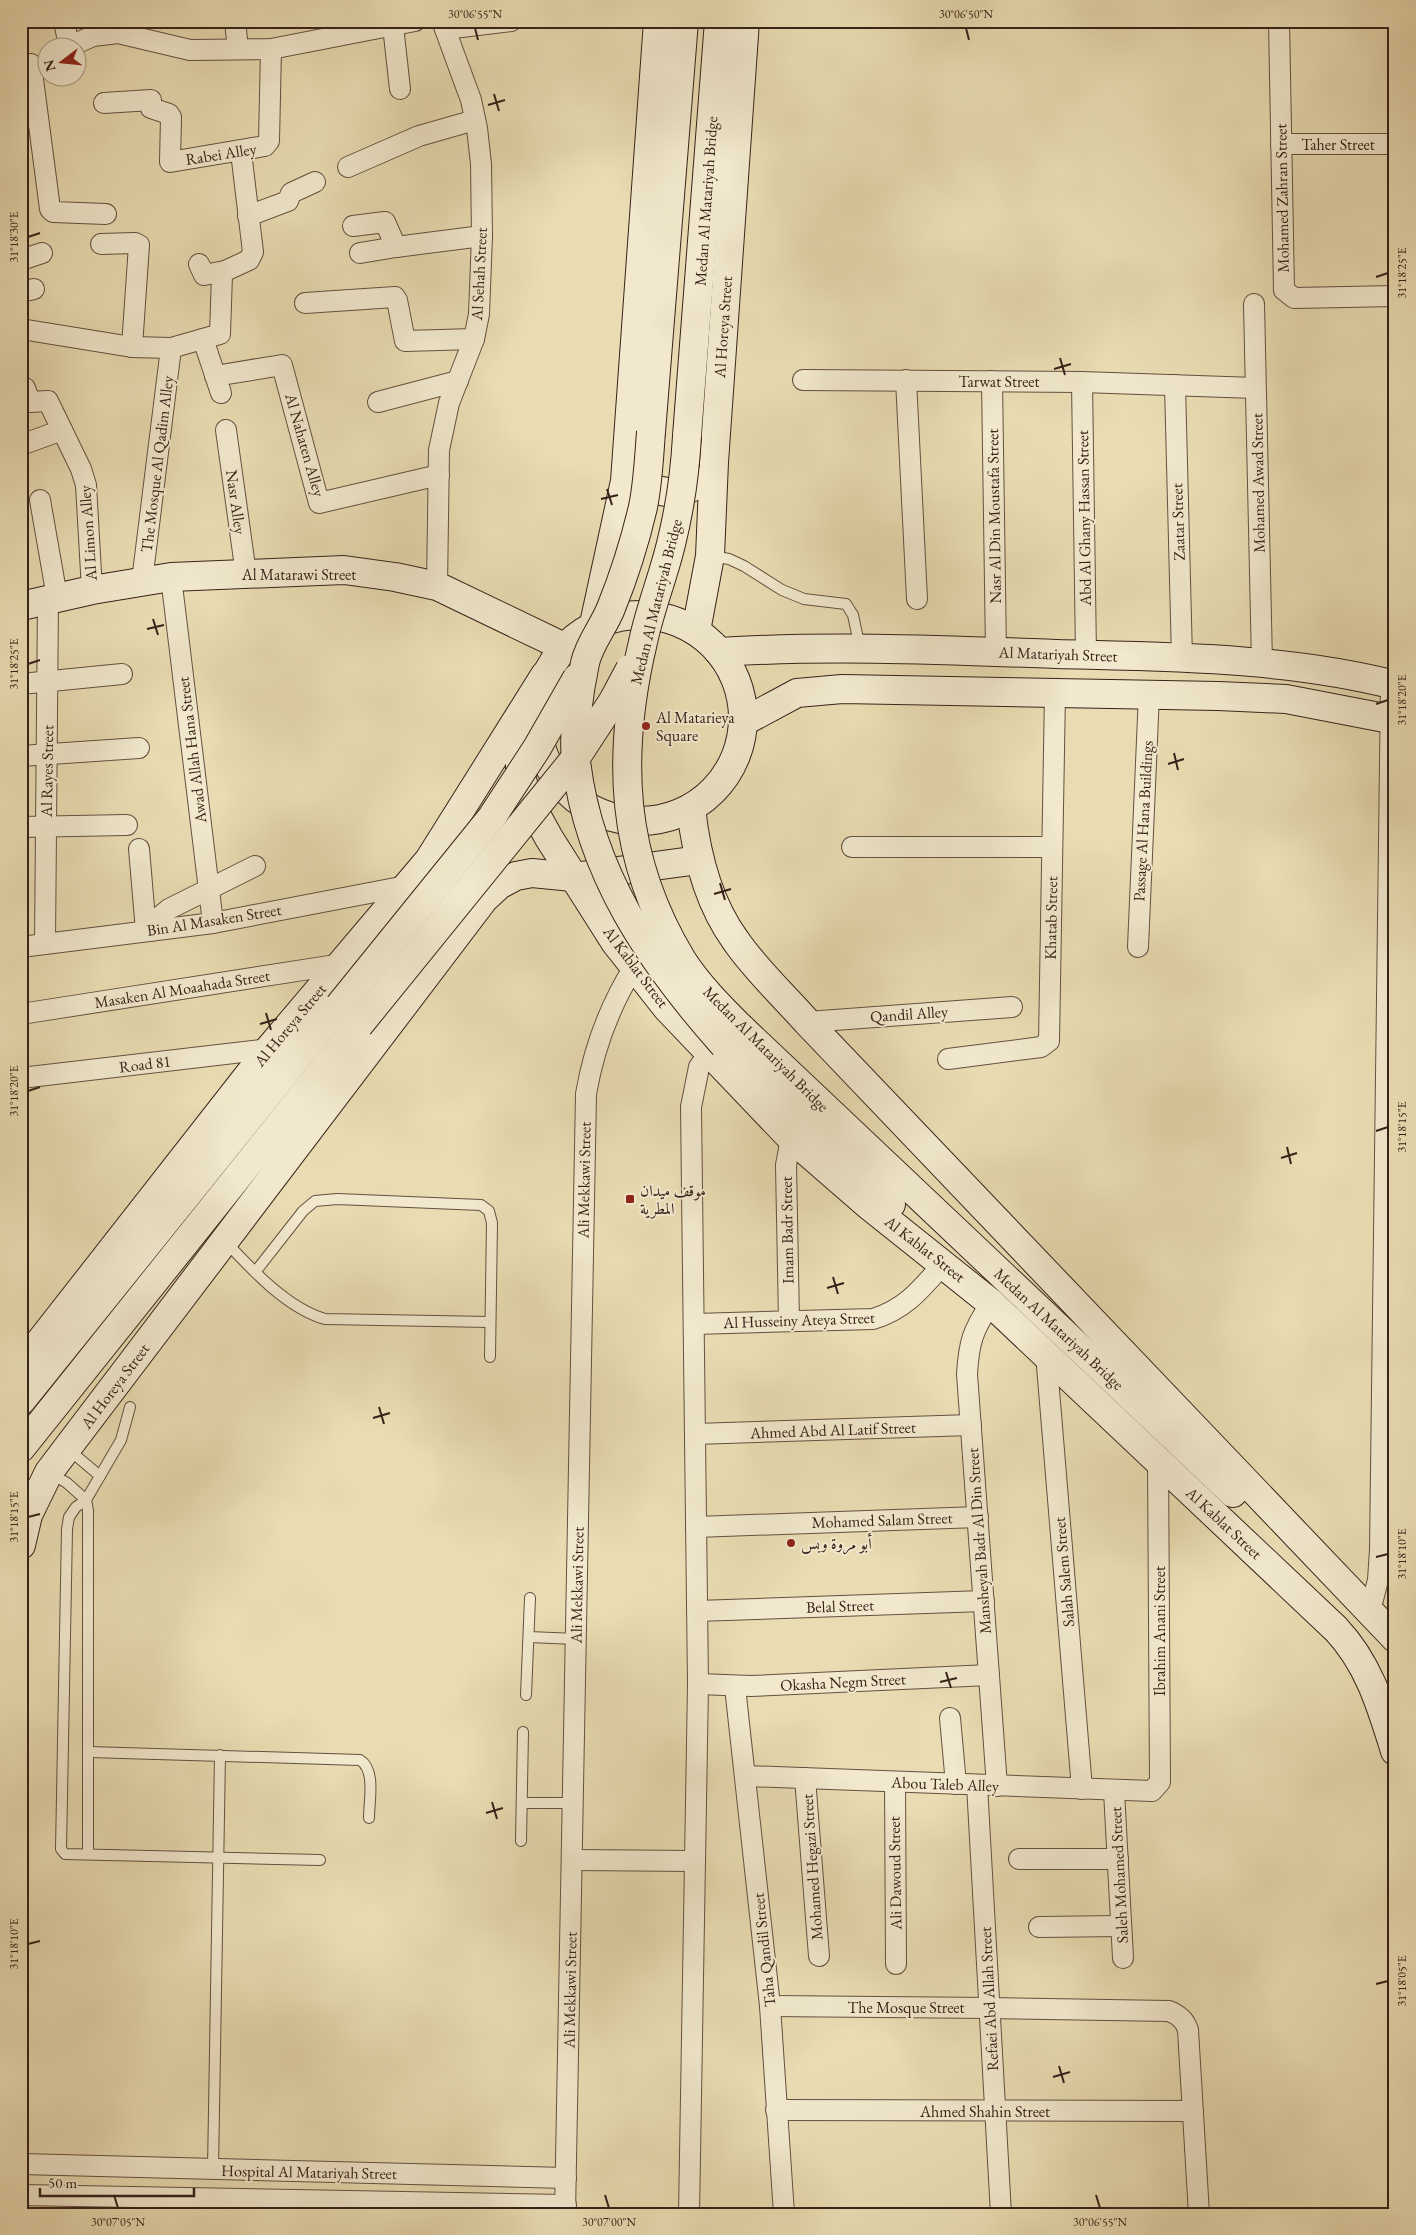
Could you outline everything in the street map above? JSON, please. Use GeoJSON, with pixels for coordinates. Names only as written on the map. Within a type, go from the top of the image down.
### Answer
{"type":"FeatureCollection","features":[{"type":"Feature","properties":{"kind":"main road"},"geometry":{"type":"LineString","coordinates":[[594,624],[625,481],[658,21]]}},
{"type":"Feature","properties":{"kind":"main road","name":"Medan Al Matariyah Bridge"},"geometry":{"type":"LineString","coordinates":[[684,21],[651,432],[643,506],[633,545],[611,609],[574,654],[578,718],[576,759],[584,804],[599,856],[640,936],[690,1007],[879,1190],[934,1256]]}},
{"type":"Feature","properties":{"kind":"main road","name":"Medan Al Matariyah Bridge"},"geometry":{"type":"LineString","coordinates":[[719,21],[684,483],[671,545],[643,642],[628,726],[628,787],[633,843],[643,878],[661,921],[682,960],[708,994],[725,1042],[1257,1515],[1339,1578]]}},
{"type":"Feature","properties":{"kind":"main road","name":"Al Horeya Street"},"geometry":{"type":"LineString","coordinates":[[696,631],[710,556],[714,462],[745,21]]}},
{"type":"Feature","properties":{"kind":"main road"},"geometry":{"type":"LineString","coordinates":[[627,452],[634,472],[640,480],[659,491],[679,492],[696,485],[710,471],[714,462]]}},
{"type":"Feature","properties":{"kind":"main road","name":"Al Matarawi Street"},"geometry":{"type":"LineString","coordinates":[[21,606],[142,580],[171,577],[344,570],[395,577],[437,586],[574,654]]}},
{"type":"Feature","properties":{"kind":"main road"},"geometry":{"type":"LineString","coordinates":[[21,1401],[492,817],[556,716],[578,634],[594,624],[609,618],[639,614],[669,618],[696,631],[719,652],[730,667],[738,685],[742,703],[743,722],[741,739],[728,772],[705,798],[691,808],[675,815],[642,821],[608,816],[586,806],[566,790],[546,762],[539,738],[536,713],[545,675]]}},
{"type":"Feature","properties":{"kind":"main road"},"geometry":{"type":"LineString","coordinates":[[21,1448],[577,756],[613,701],[643,642]]}},
{"type":"Feature","properties":{"kind":"main road","name":"Al Matariyah Street"},"geometry":{"type":"LineString","coordinates":[[719,652],[793,647],[1182,658],[1262,663],[1304,668],[1393,684]]}},
{"type":"Feature","properties":{"kind":"main road"},"geometry":{"type":"LineString","coordinates":[[842,689],[832,676],[833,661],[852,649]]}},
{"type":"Feature","properties":{"kind":"main road","name":"Al Horeya Street"},"geometry":{"type":"LineString","coordinates":[[21,1366],[269,1049],[429,860],[545,675],[574,654]]}},
{"type":"Feature","properties":{"kind":"main road"},"geometry":{"type":"LineString","coordinates":[[743,722],[796,693],[842,689],[1149,694],[1286,699],[1393,719]]}},
{"type":"Feature","properties":{"kind":"main road","name":"Al Kablat Street"},"geometry":{"type":"LineString","coordinates":[[536,713],[522,744],[520,758],[523,786],[532,810],[615,942],[667,1008],[725,1042],[791,1138],[867,1204],[992,1303],[1347,1641],[1372,1681],[1395,1751]]}},
{"type":"Feature","properties":{"kind":"main road"},"geometry":{"type":"LineString","coordinates":[[691,808],[694,839],[700,860],[717,908],[735,941],[807,1022],[1395,1638]]}},
{"type":"Feature","properties":{"kind":"main road"},"geometry":{"type":"LineString","coordinates":[[429,860],[447,853],[456,853],[473,861],[484,875],[486,892],[484,899]]}},
{"type":"Feature","properties":{"kind":"main road","name":"Al Horeya Street"},"geometry":{"type":"LineString","coordinates":[[21,1544],[28,1515],[49,1472],[484,899],[498,885],[516,876],[532,873],[573,877],[700,860]]}},
{"type":"Feature","properties":{"kind":"street"},"geometry":{"type":"LineString","coordinates":[[64,21],[67,38]]}},
{"type":"Feature","properties":{"kind":"street"},"geometry":{"type":"LineString","coordinates":[[235,21],[238,49]]}},
{"type":"Feature","properties":{"kind":"street"},"geometry":{"type":"LineString","coordinates":[[88,38],[118,33],[190,50],[272,49],[336,29],[393,26],[415,21]]}},
{"type":"Feature","properties":{"kind":"street"},"geometry":{"type":"LineString","coordinates":[[443,25],[511,21]]}},
{"type":"Feature","properties":{"kind":"street","name":"Mohamed Zahran Street"},"geometry":{"type":"LineString","coordinates":[[1279,21],[1284,290],[1294,298],[1395,296]]}},
{"type":"Feature","properties":{"kind":"street","name":"Al Sehah Street"},"geometry":{"type":"LineString","coordinates":[[437,586],[439,450],[442,427],[449,403],[474,339],[479,314],[482,236],[481,164],[475,120],[471,100],[443,25]]}},
{"type":"Feature","properties":{"kind":"street"},"geometry":{"type":"LineString","coordinates":[[393,26],[400,89]]}},
{"type":"Feature","properties":{"kind":"street","name":"Rabei Alley"},"geometry":{"type":"LineString","coordinates":[[104,103],[151,100],[151,108],[169,114],[171,117],[170,162],[241,152],[266,146],[269,141],[272,49]]}},
{"type":"Feature","properties":{"kind":"street"},"geometry":{"type":"LineString","coordinates":[[33,63],[50,209],[53,212],[106,214]]}},
{"type":"Feature","properties":{"kind":"street"},"geometry":{"type":"LineString","coordinates":[[348,167],[419,136],[475,120]]}},
{"type":"Feature","properties":{"kind":"street","name":"Taher Street"},"geometry":{"type":"LineString","coordinates":[[1281,144],[1395,144]]}},
{"type":"Feature","properties":{"kind":"street"},"geometry":{"type":"LineString","coordinates":[[199,264],[204,274],[224,271],[251,257],[253,252],[241,152]]}},
{"type":"Feature","properties":{"kind":"street"},"geometry":{"type":"LineString","coordinates":[[248,216],[288,200],[291,192],[315,182]]}},
{"type":"Feature","properties":{"kind":"street"},"geometry":{"type":"LineString","coordinates":[[353,226],[385,222],[396,247]]}},
{"type":"Feature","properties":{"kind":"street"},"geometry":{"type":"LineString","coordinates":[[360,253],[482,236]]}},
{"type":"Feature","properties":{"kind":"street"},"geometry":{"type":"LineString","coordinates":[[101,244],[136,243],[139,245],[132,347]]}},
{"type":"Feature","properties":{"kind":"street"},"geometry":{"type":"LineString","coordinates":[[21,260],[42,253]]}},
{"type":"Feature","properties":{"kind":"street"},"geometry":{"type":"LineString","coordinates":[[21,329],[132,347],[171,348],[217,336],[221,331],[221,277],[224,271]]}},
{"type":"Feature","properties":{"kind":"street"},"geometry":{"type":"LineString","coordinates":[[305,303],[395,297],[405,342],[474,339]]}},
{"type":"Feature","properties":{"kind":"street","name":"Mohamed Awad Street"},"geometry":{"type":"LineString","coordinates":[[1254,304],[1262,663]]}},
{"type":"Feature","properties":{"kind":"street","name":"Al Nahaten Alley"},"geometry":{"type":"LineString","coordinates":[[203,339],[218,385],[282,365],[319,503],[439,475]]}},
{"type":"Feature","properties":{"kind":"street","name":"The Mosque Al Qadim Alley"},"geometry":{"type":"LineString","coordinates":[[142,580],[171,348]]}},
{"type":"Feature","properties":{"kind":"street","name":"Tarwat Street"},"geometry":{"type":"LineString","coordinates":[[802,380],[1082,382],[1255,388]]}},
{"type":"Feature","properties":{"kind":"street"},"geometry":{"type":"LineString","coordinates":[[906,380],[917,599]]}},
{"type":"Feature","properties":{"kind":"street","name":"Nasr Al Din Moustafa Street"},"geometry":{"type":"LineString","coordinates":[[992,381],[996,652]]}},
{"type":"Feature","properties":{"kind":"street"},"geometry":{"type":"LineString","coordinates":[[378,402],[458,382]]}},
{"type":"Feature","properties":{"kind":"street","name":"Abd Al Ghany Hassan Street"},"geometry":{"type":"LineString","coordinates":[[1082,382],[1086,655]]}},
{"type":"Feature","properties":{"kind":"street","name":"Zaatar Street"},"geometry":{"type":"LineString","coordinates":[[1174,385],[1182,658]]}},
{"type":"Feature","properties":{"kind":"street","name":"Al Limon Alley"},"geometry":{"type":"LineString","coordinates":[[21,386],[26,388],[30,402],[48,401],[81,469],[86,485],[92,590]]}},
{"type":"Feature","properties":{"kind":"street"},"geometry":{"type":"LineString","coordinates":[[21,444],[62,430]]}},
{"type":"Feature","properties":{"kind":"street","name":"Nasr Alley"},"geometry":{"type":"LineString","coordinates":[[226,430],[246,574]]}},
{"type":"Feature","properties":{"kind":"street","name":"Al Rayes Street"},"geometry":{"type":"LineString","coordinates":[[40,500],[53,598],[48,681],[45,944]]}},
{"type":"Feature","properties":{"kind":"street","name":"Awad Allah Hana Street"},"geometry":{"type":"LineString","coordinates":[[171,577],[213,923]]}},
{"type":"Feature","properties":{"kind":"street"},"geometry":{"type":"LineString","coordinates":[[21,684],[122,674]]}},
{"type":"Feature","properties":{"kind":"street"},"geometry":{"type":"LineString","coordinates":[[1370,1610],[1378,1580],[1380,1550],[1390,1250],[1393,684]]}},
{"type":"Feature","properties":{"kind":"street","name":"Khatab Street"},"geometry":{"type":"LineString","coordinates":[[948,1059],[1041,1047],[1049,1041],[1055,692]]}},
{"type":"Feature","properties":{"kind":"street","name":"Passage Al Hana Buildings"},"geometry":{"type":"LineString","coordinates":[[1138,947],[1149,694]]}},
{"type":"Feature","properties":{"kind":"street"},"geometry":{"type":"LineString","coordinates":[[21,756],[139,748]]}},
{"type":"Feature","properties":{"kind":"street"},"geometry":{"type":"LineString","coordinates":[[21,827],[128,825]]}},
{"type":"Feature","properties":{"kind":"street"},"geometry":{"type":"LineString","coordinates":[[852,846],[1052,847]]}},
{"type":"Feature","properties":{"kind":"street"},"geometry":{"type":"LineString","coordinates":[[138,849],[148,931]]}},
{"type":"Feature","properties":{"kind":"street"},"geometry":{"type":"LineString","coordinates":[[148,931],[158,918],[169,909],[255,866]]}},
{"type":"Feature","properties":{"kind":"street","name":"Bin Al Masaken Street"},"geometry":{"type":"LineString","coordinates":[[21,947],[213,923],[406,886]]}},
{"type":"Feature","properties":{"kind":"street","name":"Masaken Al Moaahada Street"},"geometry":{"type":"LineString","coordinates":[[21,1014],[342,964]]}},
{"type":"Feature","properties":{"kind":"street","name":"Ali Mekkawi Street"},"geometry":{"type":"LineString","coordinates":[[566,2210],[586,1094],[597,1044],[606,1020],[618,992],[634,967]]}},
{"type":"Feature","properties":{"kind":"street","name":"Qandil Alley"},"geometry":{"type":"LineString","coordinates":[[807,1022],[1012,1006]]}},
{"type":"Feature","properties":{"kind":"street"},"geometry":{"type":"LineString","coordinates":[[689,2214],[698,1684],[691,1107],[699,1067],[725,1042]]}},
{"type":"Feature","properties":{"kind":"street","name":"Road 81"},"geometry":{"type":"LineString","coordinates":[[21,1078],[269,1049]]}},
{"type":"Feature","properties":{"kind":"street","name":"Imam Badr Street"},"geometry":{"type":"LineString","coordinates":[[789,1321],[786,1165],[791,1138]]}},
{"type":"Feature","properties":{"kind":"street","name":"Al Husseiny Ateya Street"},"geometry":{"type":"LineString","coordinates":[[694,1324],[873,1319],[890,1314],[911,1299],[934,1256]]}},
{"type":"Feature","properties":{"kind":"street","name":"Mansheyah Badr Al Din Street"},"geometry":{"type":"LineString","coordinates":[[992,1303],[976,1326],[970,1346],[967,1374],[997,1786]]}},
{"type":"Feature","properties":{"kind":"street","name":"Salah Salem Street"},"geometry":{"type":"LineString","coordinates":[[1046,1354],[1082,1789]]}},
{"type":"Feature","properties":{"kind":"street","name":"Ahmed Abd Al Latif Street"},"geometry":{"type":"LineString","coordinates":[[695,1434],[971,1425]]}},
{"type":"Feature","properties":{"kind":"street","name":"Ibrahim Anani Street"},"geometry":{"type":"LineString","coordinates":[[1144,1792],[1152,1791],[1160,1782],[1158,1460]]}},
{"type":"Feature","properties":{"kind":"street","name":"Mohamed Salam Street"},"geometry":{"type":"LineString","coordinates":[[696,1527],[978,1517]]}},
{"type":"Feature","properties":{"kind":"street","name":"Belal Street"},"geometry":{"type":"LineString","coordinates":[[697,1611],[984,1601]]}},
{"type":"Feature","properties":{"kind":"street","name":"Okasha Negm Street"},"geometry":{"type":"LineString","coordinates":[[698,1684],[735,1687],[989,1675]]}},
{"type":"Feature","properties":{"kind":"street","name":"Taha Qandil Street"},"geometry":{"type":"LineString","coordinates":[[735,1687],[770,2006],[784,2214]]}},
{"type":"Feature","properties":{"kind":"street"},"geometry":{"type":"LineString","coordinates":[[950,1718],[956,1784]]}},
{"type":"Feature","properties":{"kind":"street","name":"Abou Taleb Alley"},"geometry":{"type":"LineString","coordinates":[[746,1776],[1144,1792]]}},
{"type":"Feature","properties":{"kind":"street","name":"Mohamed Hegazi Street"},"geometry":{"type":"LineString","coordinates":[[806,1778],[819,1956]]}},
{"type":"Feature","properties":{"kind":"street","name":"Ali Dawoud Street"},"geometry":{"type":"LineString","coordinates":[[894,1782],[896,1964]]}},
{"type":"Feature","properties":{"kind":"street","name":"Refaei Abd Allah Street"},"geometry":{"type":"LineString","coordinates":[[977,1785],[1001,2214]]}},
{"type":"Feature","properties":{"kind":"street","name":"Saleh Mohamed Street"},"geometry":{"type":"LineString","coordinates":[[1114,1791],[1123,1958]]}},
{"type":"Feature","properties":{"kind":"street"},"geometry":{"type":"LineString","coordinates":[[1019,1859],[1118,1859]]}},
{"type":"Feature","properties":{"kind":"street"},"geometry":{"type":"LineString","coordinates":[[572,1860],[695,1861]]}},
{"type":"Feature","properties":{"kind":"street"},"geometry":{"type":"LineString","coordinates":[[1039,1927],[1121,1926]]}},
{"type":"Feature","properties":{"kind":"street","name":"The Mosque Street"},"geometry":{"type":"LineString","coordinates":[[770,2006],[1168,2012],[1181,2018],[1188,2030],[1193,2111]]}},
{"type":"Feature","properties":{"kind":"street","name":"Ahmed Shahin Street"},"geometry":{"type":"LineString","coordinates":[[776,2110],[1193,2111]]}},
{"type":"Feature","properties":{"kind":"street"},"geometry":{"type":"LineString","coordinates":[[1193,2111],[1199,2214]]}},
{"type":"Feature","properties":{"kind":"street","name":"Hospital Al Matariyah Street"},"geometry":{"type":"LineString","coordinates":[[21,2164],[566,2178]]}},
{"type":"Feature","properties":{"kind":"street","name":"Hospital Al Matariyah Street"},"geometry":{"type":"LineString","coordinates":[[21,2195],[262,2207],[566,2210]]}},
{"type":"Feature","properties":{"kind":"lane"},"geometry":{"type":"LineString","coordinates":[[710,556],[730,559],[782,590],[804,599],[846,604],[853,615],[852,649]]}},
{"type":"Feature","properties":{"kind":"lane"},"geometry":{"type":"LineString","coordinates":[[256,1271],[303,1212],[315,1202],[337,1199],[481,1205],[489,1211],[492,1223],[490,1357]]}},
{"type":"Feature","properties":{"kind":"lane"},"geometry":{"type":"LineString","coordinates":[[225,1240],[297,1308],[325,1319],[490,1322]]}},
{"type":"Feature","properties":{"kind":"lane"},"geometry":{"type":"LineString","coordinates":[[130,1407],[121,1440],[86,1500],[76,1507],[69,1517],[67,1529],[61,1849],[65,1854],[320,1860]]}},
{"type":"Feature","properties":{"kind":"lane"},"geometry":{"type":"LineString","coordinates":[[68,1448],[100,1476]]}},
{"type":"Feature","properties":{"kind":"lane"},"geometry":{"type":"LineString","coordinates":[[49,1472],[86,1500],[89,1752],[88,1854]]}},
{"type":"Feature","properties":{"kind":"lane"},"geometry":{"type":"LineString","coordinates":[[526,1694],[530,1598]]}},
{"type":"Feature","properties":{"kind":"lane"},"geometry":{"type":"LineString","coordinates":[[529,1637],[576,1639]]}},
{"type":"Feature","properties":{"kind":"lane"},"geometry":{"type":"LineString","coordinates":[[521,1842],[523,1732]]}},
{"type":"Feature","properties":{"kind":"lane"},"geometry":{"type":"LineString","coordinates":[[89,1752],[360,1760],[366,1763],[369,1771],[369,1818]]}},
{"type":"Feature","properties":{"kind":"lane"},"geometry":{"type":"LineString","coordinates":[[213,2169],[220,1755]]}},
{"type":"Feature","properties":{"kind":"lane"},"geometry":{"type":"LineString","coordinates":[[522,1803],[573,1803]]}},
{"type":"Feature","properties":{"kind":"place","name":"Al Matarieya Square"},"geometry":{"type":"Point","coordinates":[646,726]}},
{"type":"Feature","properties":{"kind":"place","name":"موقف ميدان المطرية"},"geometry":{"type":"Point","coordinates":[630,1199]}},
{"type":"Feature","properties":{"kind":"place","name":"أبو مروة وبس"},"geometry":{"type":"Point","coordinates":[791,1543]}}]}
